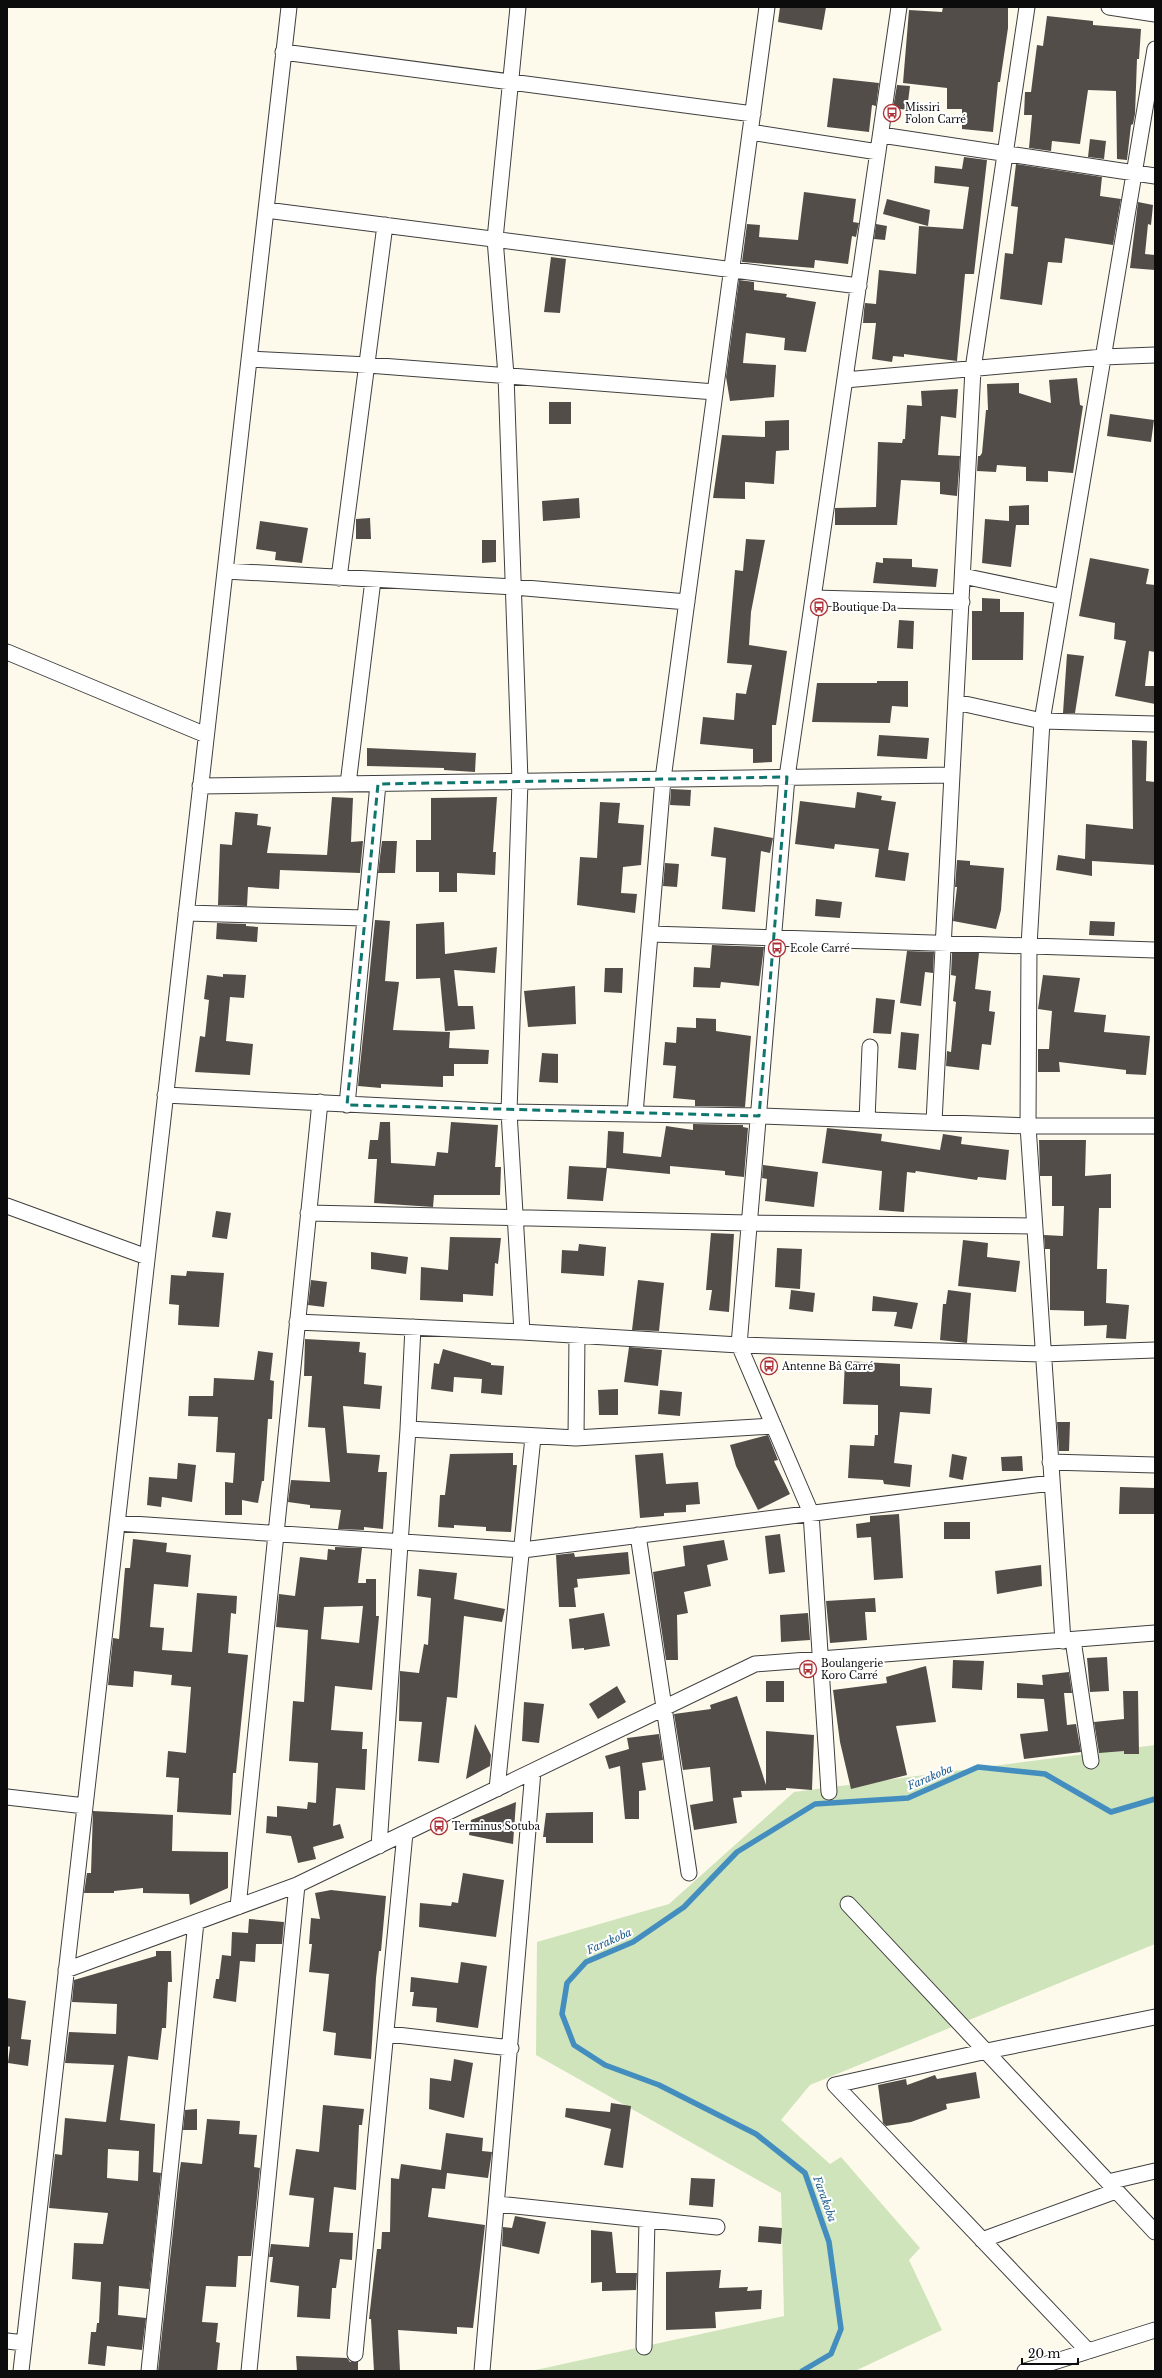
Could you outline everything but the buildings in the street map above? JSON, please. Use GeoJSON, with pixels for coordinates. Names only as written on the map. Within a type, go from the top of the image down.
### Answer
{"type":"FeatureCollection","features":[{"type":"Feature","properties":{"kind":"street"},"geometry":{"type":"LineString","coordinates":[[21,2371],[289,7]]}},
{"type":"Feature","properties":{"kind":"street"},"geometry":{"type":"LineString","coordinates":[[518,7],[495,240],[506,375],[520,782],[509,1112],[522,1332]]}},
{"type":"Feature","properties":{"kind":"street"},"geometry":{"type":"LineString","coordinates":[[635,1114],[663,779],[767,7]]}},
{"type":"Feature","properties":{"kind":"street"},"geometry":{"type":"LineString","coordinates":[[829,1792],[811,1513],[739,1345],[787,778],[899,7]]}},
{"type":"Feature","properties":{"kind":"street"},"geometry":{"type":"LineString","coordinates":[[934,1122],[973,369],[1026,7]]}},
{"type":"Feature","properties":{"kind":"street"},"geometry":{"type":"LineString","coordinates":[[1109,7],[1155,14]]}},
{"type":"Feature","properties":{"kind":"street"},"geometry":{"type":"LineString","coordinates":[[1091,1761],[1068,1641],[1051,1483],[1033,1226],[1028,1126],[1029,946],[1042,721],[1155,49]]}},
{"type":"Feature","properties":{"kind":"street"},"geometry":{"type":"LineString","coordinates":[[284,52],[753,114]]}},
{"type":"Feature","properties":{"kind":"street"},"geometry":{"type":"LineString","coordinates":[[750,132],[878,152]]}},
{"type":"Feature","properties":{"kind":"street"},"geometry":{"type":"LineString","coordinates":[[881,135],[1155,176]]}},
{"type":"Feature","properties":{"kind":"street"},"geometry":{"type":"LineString","coordinates":[[266,210],[859,286]]}},
{"type":"Feature","properties":{"kind":"street"},"geometry":{"type":"LineString","coordinates":[[339,578],[368,365],[385,225]]}},
{"type":"Feature","properties":{"kind":"street"},"geometry":{"type":"LineString","coordinates":[[845,380],[1103,357],[1155,355]]}},
{"type":"Feature","properties":{"kind":"street"},"geometry":{"type":"LineString","coordinates":[[249,359],[368,365],[715,392]]}},
{"type":"Feature","properties":{"kind":"street"},"geometry":{"type":"LineString","coordinates":[[225,571],[514,587],[687,602]]}},
{"type":"Feature","properties":{"kind":"street"},"geometry":{"type":"LineString","coordinates":[[963,576],[1063,597]]}},
{"type":"Feature","properties":{"kind":"street"},"geometry":{"type":"LineString","coordinates":[[348,784],[373,580]]}},
{"type":"Feature","properties":{"kind":"street"},"geometry":{"type":"LineString","coordinates":[[814,598],[962,602]]}},
{"type":"Feature","properties":{"kind":"street"},"geometry":{"type":"LineString","coordinates":[[7,652],[206,735]]}},
{"type":"Feature","properties":{"kind":"street"},"geometry":{"type":"LineString","coordinates":[[956,702],[1042,721],[1155,724]]}},
{"type":"Feature","properties":{"kind":"street"},"geometry":{"type":"LineString","coordinates":[[200,786],[952,775]]}},
{"type":"Feature","properties":{"kind":"street"},"geometry":{"type":"LineString","coordinates":[[347,1105],[378,784]]}},
{"type":"Feature","properties":{"kind":"street"},"geometry":{"type":"LineString","coordinates":[[186,913],[365,918]]}},
{"type":"Feature","properties":{"kind":"street"},"geometry":{"type":"LineString","coordinates":[[650,934],[1155,950]]}},
{"type":"Feature","properties":{"kind":"street"},"geometry":{"type":"LineString","coordinates":[[868,1120],[870,1047]]}},
{"type":"Feature","properties":{"kind":"street"},"geometry":{"type":"LineString","coordinates":[[165,1095],[509,1112],[759,1116],[1028,1126],[1155,1126]]}},
{"type":"Feature","properties":{"kind":"street"},"geometry":{"type":"LineString","coordinates":[[238,1907],[320,1102]]}},
{"type":"Feature","properties":{"kind":"street"},"geometry":{"type":"LineString","coordinates":[[7,1206],[147,1257]]}},
{"type":"Feature","properties":{"kind":"street"},"geometry":{"type":"LineString","coordinates":[[308,1213],[750,1223],[1033,1226]]}},
{"type":"Feature","properties":{"kind":"street"},"geometry":{"type":"LineString","coordinates":[[297,1322],[522,1332],[739,1345],[1042,1354],[1155,1350]]}},
{"type":"Feature","properties":{"kind":"street"},"geometry":{"type":"LineString","coordinates":[[379,1846],[408,1429],[413,1327]]}},
{"type":"Feature","properties":{"kind":"street"},"geometry":{"type":"LineString","coordinates":[[576,1438],[577,1335]]}},
{"type":"Feature","properties":{"kind":"street"},"geometry":{"type":"LineString","coordinates":[[408,1429],[533,1437],[576,1438],[774,1426]]}},
{"type":"Feature","properties":{"kind":"street"},"geometry":{"type":"LineString","coordinates":[[497,1788],[523,1550],[533,1437]]}},
{"type":"Feature","properties":{"kind":"street"},"geometry":{"type":"LineString","coordinates":[[1050,1462],[1155,1465]]}},
{"type":"Feature","properties":{"kind":"street"},"geometry":{"type":"LineString","coordinates":[[117,1523],[523,1550],[1051,1483]]}},
{"type":"Feature","properties":{"kind":"street"},"geometry":{"type":"LineString","coordinates":[[638,1535],[689,1873]]}},
{"type":"Feature","properties":{"kind":"street"},"geometry":{"type":"LineString","coordinates":[[66,1970],[297,1886],[755,1664],[1068,1641],[1155,1633]]}},
{"type":"Feature","properties":{"kind":"street"},"geometry":{"type":"LineString","coordinates":[[482,2371],[511,2048],[533,1771]]}},
{"type":"Feature","properties":{"kind":"street"},"geometry":{"type":"LineString","coordinates":[[7,1797],[85,1806]]}},
{"type":"Feature","properties":{"kind":"street"},"geometry":{"type":"LineString","coordinates":[[355,2354],[388,2034],[406,1833]]}},
{"type":"Feature","properties":{"kind":"street"},"geometry":{"type":"LineString","coordinates":[[250,2371],[297,1886]]}},
{"type":"Feature","properties":{"kind":"street"},"geometry":{"type":"LineString","coordinates":[[848,1904],[1155,2232]]}},
{"type":"Feature","properties":{"kind":"street"},"geometry":{"type":"LineString","coordinates":[[149,2371],[196,1922]]}},
{"type":"Feature","properties":{"kind":"street"},"geometry":{"type":"LineString","coordinates":[[1088,2351],[835,2085],[987,2051],[1155,2018]]}},
{"type":"Feature","properties":{"kind":"street"},"geometry":{"type":"LineString","coordinates":[[388,2034],[511,2048]]}},
{"type":"Feature","properties":{"kind":"street"},"geometry":{"type":"LineString","coordinates":[[982,2240],[1155,2171]]}},
{"type":"Feature","properties":{"kind":"street"},"geometry":{"type":"LineString","coordinates":[[497,2204],[717,2227]]}},
{"type":"Feature","properties":{"kind":"street"},"geometry":{"type":"LineString","coordinates":[[644,2347],[647,2220]]}},
{"type":"Feature","properties":{"kind":"street"},"geometry":{"type":"LineString","coordinates":[[1025,2371],[1155,2330]]}},
{"type":"Feature","properties":{"kind":"street"},"geometry":{"type":"LineString","coordinates":[[7,2341],[24,2343]]}},
{"type":"Feature","properties":{"kind":"highlighted area"},"geometry":{"type":"Polygon","coordinates":[[[787,777],[759,1116],[347,1105],[378,784],[787,777]]]}},
{"type":"Feature","properties":{"kind":"green space"},"geometry":{"type":"Polygon","coordinates":[[[1155,1745],[1155,1944],[810,2085],[781,2120],[830,2164],[841,2157],[920,2248],[909,2260],[942,2330],[855,2371],[531,2371],[784,2316],[781,2193],[536,2055],[537,1942],[669,1904],[794,1792],[1155,1745]]]}},
{"type":"Feature","properties":{"kind":"waterway","name":"Farakoba"},"geometry":{"type":"LineString","coordinates":[[802,2371],[831,2354],[841,2329],[829,2242],[805,2173],[756,2134],[659,2085],[605,2065],[574,2045],[562,2014],[567,1983],[586,1962],[633,1942],[684,1907],[737,1852],[815,1804],[908,1798],[978,1767],[1045,1774],[1111,1812],[1155,1799]]}},
{"type":"Feature","properties":{"kind":"place","name":"Missiri Folon Carré"},"geometry":{"type":"Point","coordinates":[892,113]}},
{"type":"Feature","properties":{"kind":"place","name":"Boutique Da"},"geometry":{"type":"Point","coordinates":[819,607]}},
{"type":"Feature","properties":{"kind":"place","name":"Ecole Carré"},"geometry":{"type":"Point","coordinates":[777,948]}},
{"type":"Feature","properties":{"kind":"place","name":"Antenne Bâ Carré"},"geometry":{"type":"Point","coordinates":[769,1366]}},
{"type":"Feature","properties":{"kind":"place","name":"Boulangerie Koro Carré"},"geometry":{"type":"Point","coordinates":[808,1669]}},
{"type":"Feature","properties":{"kind":"place","name":"Terminus Sotuba"},"geometry":{"type":"Point","coordinates":[439,1826]}}]}
